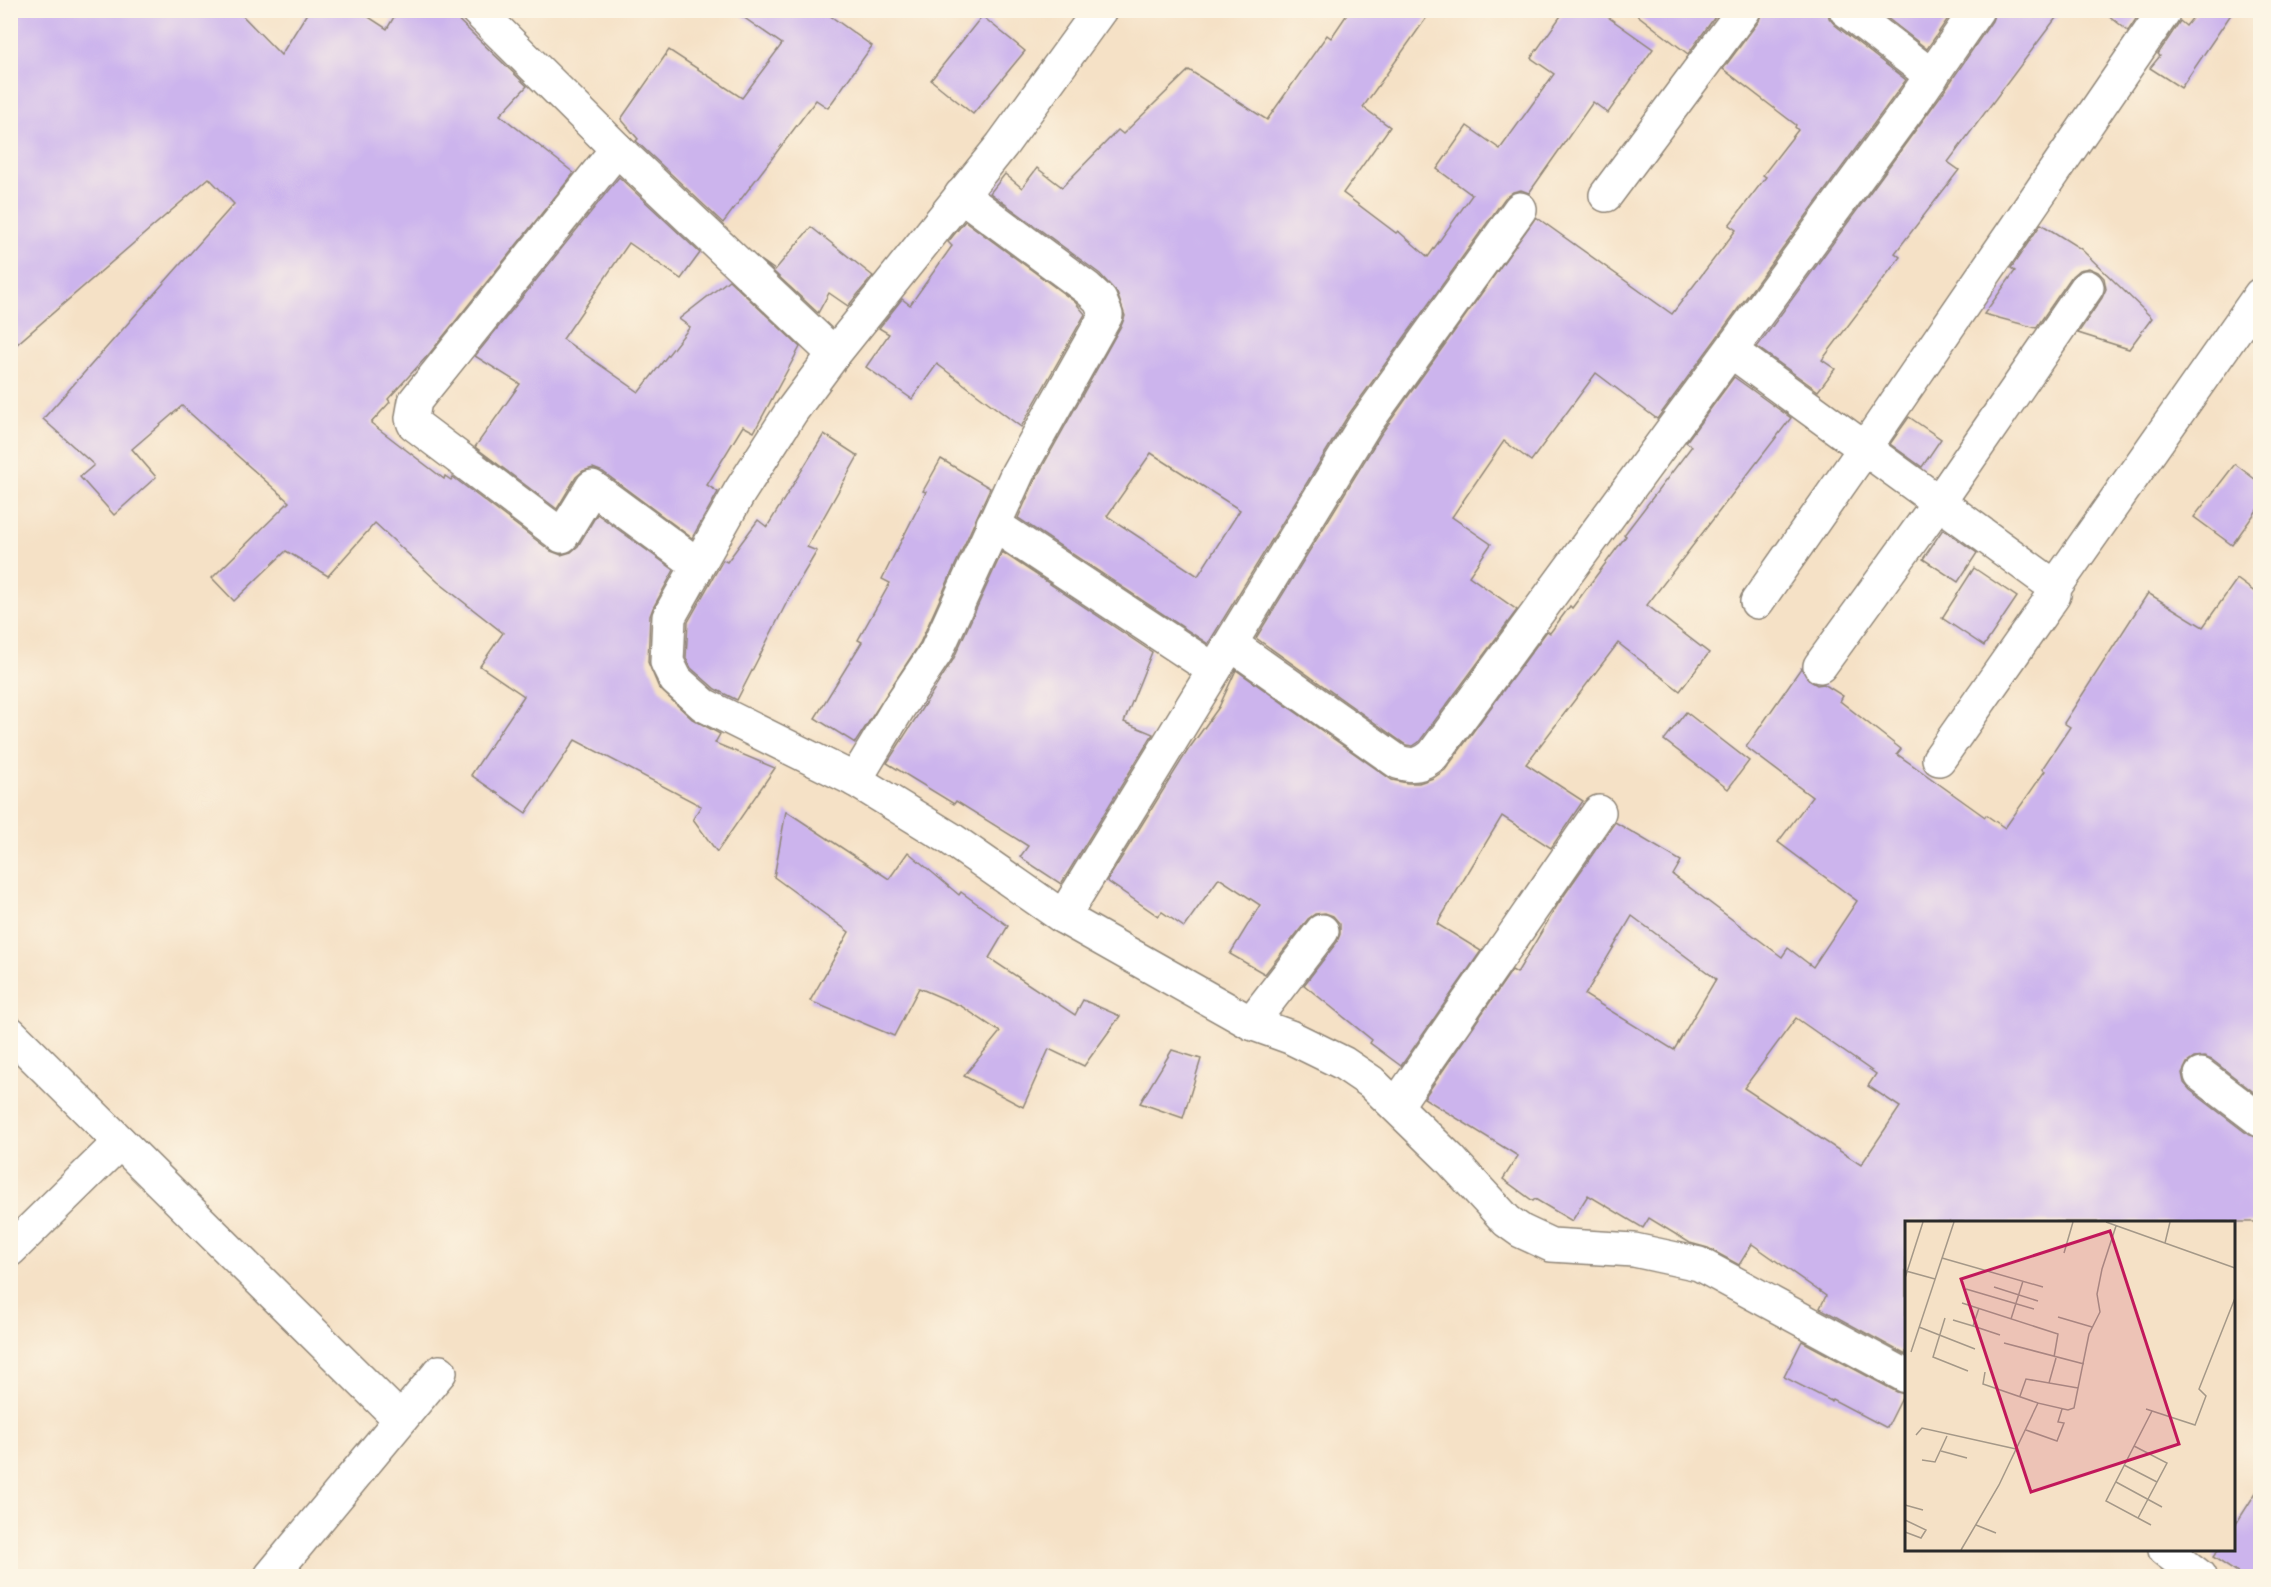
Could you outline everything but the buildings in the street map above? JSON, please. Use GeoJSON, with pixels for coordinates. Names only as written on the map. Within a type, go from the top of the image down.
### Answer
{"type":"FeatureCollection","features":[{"type":"Feature","properties":{"kind":"street"},"geometry":{"type":"LineString","coordinates":[[477,10],[616,148],[834,354]]}},
{"type":"Feature","properties":{"kind":"street"},"geometry":{"type":"LineString","coordinates":[[1100,10],[1002,146],[834,354],[791,412],[739,493],[669,616],[667,662],[676,680],[704,705],[855,780],[951,839],[1064,916],[1251,1023],[1290,1037],[1343,1063],[1371,1082],[1449,1158],[1507,1221],[1521,1232],[1551,1245],[1634,1250],[1699,1264],[1905,1375]]}},
{"type":"Feature","properties":{"kind":"street"},"geometry":{"type":"LineString","coordinates":[[1606,195],[1744,10]]}},
{"type":"Feature","properties":{"kind":"street"},"geometry":{"type":"LineString","coordinates":[[1846,10],[1932,76]]}},
{"type":"Feature","properties":{"kind":"street"},"geometry":{"type":"LineString","coordinates":[[993,524],[1398,762],[1410,766],[1424,763],[1433,755],[1731,351],[1932,76],[1977,10]]}},
{"type":"Feature","properties":{"kind":"street"},"geometry":{"type":"LineString","coordinates":[[1757,602],[1866,448],[2163,13]]}},
{"type":"Feature","properties":{"kind":"street"},"geometry":{"type":"LineString","coordinates":[[616,148],[415,401],[412,418],[414,424],[562,536],[592,487],[698,565]]}},
{"type":"Feature","properties":{"kind":"street"},"geometry":{"type":"LineString","coordinates":[[855,780],[936,652],[1018,472],[1106,315],[1101,300],[1087,288],[961,195]]}},
{"type":"Feature","properties":{"kind":"street"},"geometry":{"type":"LineString","coordinates":[[1064,916],[1365,424],[1520,209]]}},
{"type":"Feature","properties":{"kind":"street"},"geometry":{"type":"LineString","coordinates":[[1820,666],[1939,502],[2087,287]]}},
{"type":"Feature","properties":{"kind":"street"},"geometry":{"type":"LineString","coordinates":[[1939,759],[2054,595],[2055,586],[2260,295]]}},
{"type":"Feature","properties":{"kind":"street"},"geometry":{"type":"LineString","coordinates":[[1731,351],[2055,586]]}},
{"type":"Feature","properties":{"kind":"street"},"geometry":{"type":"LineString","coordinates":[[1396,1106],[1599,812]]}},
{"type":"Feature","properties":{"kind":"street"},"geometry":{"type":"LineString","coordinates":[[1251,1023],[1322,931]]}},
{"type":"Feature","properties":{"kind":"street"},"geometry":{"type":"LineString","coordinates":[[10,1033],[400,1419]]}},
{"type":"Feature","properties":{"kind":"street"},"geometry":{"type":"LineString","coordinates":[[2201,1075],[2260,1119]]}},
{"type":"Feature","properties":{"kind":"street"},"geometry":{"type":"LineString","coordinates":[[10,1250],[120,1142]]}},
{"type":"Feature","properties":{"kind":"street"},"geometry":{"type":"LineString","coordinates":[[271,1576],[440,1372]]}},
{"type":"Feature","properties":{"kind":"street"},"geometry":{"type":"LineString","coordinates":[[2166,1551],[2199,1576]]}}]}
